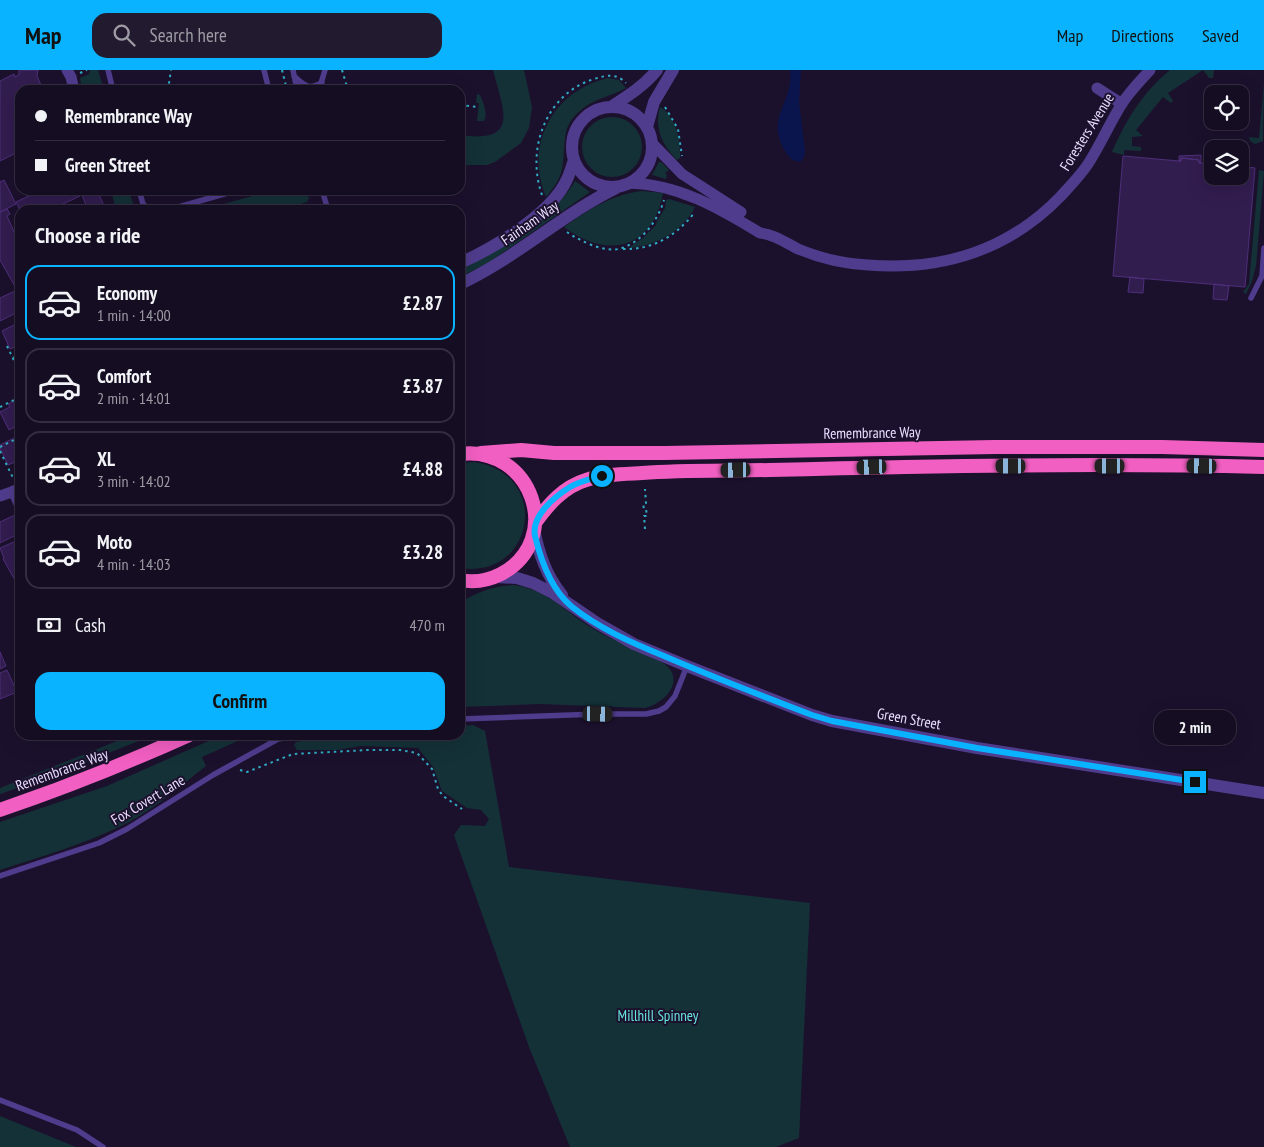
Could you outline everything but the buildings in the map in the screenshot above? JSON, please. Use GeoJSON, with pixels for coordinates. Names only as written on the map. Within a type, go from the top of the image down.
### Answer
{"type":"FeatureCollection","features":[{"type":"Feature","properties":{"kind":"highway","name":"Remembrance Way"},"geometry":{"type":"LineString","coordinates":[[465,454],[521,450],[554,453],[665,453],[995,447],[1162,447],[1264,450]]}},
{"type":"Feature","properties":{"kind":"highway"},"geometry":{"type":"LineString","coordinates":[[465,588],[490,579],[506,571],[516,563],[530,542],[534,526],[534,504],[527,486],[515,471],[500,460],[481,454]]}},
{"type":"Feature","properties":{"kind":"highway"},"geometry":{"type":"LineString","coordinates":[[534,526],[550,503],[571,487],[585,480],[602,476],[668,471],[872,467],[1264,467]]}},
{"type":"Feature","properties":{"kind":"highway"},"geometry":{"type":"LineString","coordinates":[[465,580],[490,579]]}},
{"type":"Feature","properties":{"kind":"highway","name":"Remembrance Way"},"geometry":{"type":"LineString","coordinates":[[0,810],[70,785],[177,740]]}},
{"type":"Feature","properties":{"kind":"street"},"geometry":{"type":"LineString","coordinates":[[67,70],[73,85]]}},
{"type":"Feature","properties":{"kind":"street"},"geometry":{"type":"LineString","coordinates":[[611,107],[634,93],[656,70]]}},
{"type":"Feature","properties":{"kind":"street"},"geometry":{"type":"LineString","coordinates":[[647,127],[654,102],[673,70]]}},
{"type":"Feature","properties":{"kind":"street","name":"Foresters Avenue"},"geometry":{"type":"LineString","coordinates":[[623,185],[646,184],[667,188],[705,202],[760,233],[767,233],[785,243],[815,255],[839,261],[867,265],[914,266],[952,260],[981,251],[1008,238],[1050,207],[1087,166],[1122,104],[1150,70]]}},
{"type":"Feature","properties":{"kind":"street"},"geometry":{"type":"LineString","coordinates":[[1097,88],[1122,104]]}},
{"type":"Feature","properties":{"kind":"street"},"geometry":{"type":"LineString","coordinates":[[611,107],[628,110],[642,120],[647,127],[652,143],[652,153],[649,162],[638,178],[623,185],[610,187],[594,183],[582,174],[574,160],[572,145],[575,131],[589,114],[611,107]]}},
{"type":"Feature","properties":{"kind":"street","name":"Foresters Avenue"},"geometry":{"type":"LineString","coordinates":[[652,143],[674,167],[690,180],[764,227],[767,233]]}},
{"type":"Feature","properties":{"kind":"street","name":"Fairham Way"},"geometry":{"type":"LineString","coordinates":[[465,260],[484,251],[542,211],[564,186],[574,160]]}},
{"type":"Feature","properties":{"kind":"street","name":"Fairham Way"},"geometry":{"type":"LineString","coordinates":[[465,282],[492,268],[593,199],[623,185]]}},
{"type":"Feature","properties":{"kind":"street"},"geometry":{"type":"LineString","coordinates":[[0,496],[15,491]]}},
{"type":"Feature","properties":{"kind":"street","name":"Green Street"},"geometry":{"type":"LineString","coordinates":[[534,526],[539,554],[547,573],[570,605]]}},
{"type":"Feature","properties":{"kind":"street","name":"Green Street"},"geometry":{"type":"LineString","coordinates":[[490,579],[517,578],[533,583],[553,593],[616,634],[686,666],[832,721],[977,748],[1264,793]]}},
{"type":"Feature","properties":{"kind":"lane"},"geometry":{"type":"LineString","coordinates":[[108,70],[112,85]]}},
{"type":"Feature","properties":{"kind":"lane"},"geometry":{"type":"LineString","coordinates":[[264,70],[268,85]]}},
{"type":"Feature","properties":{"kind":"lane"},"geometry":{"type":"LineString","coordinates":[[321,85],[325,70]]}},
{"type":"Feature","properties":{"kind":"lane"},"geometry":{"type":"LineString","coordinates":[[293,73],[301,84],[304,85]]}},
{"type":"Feature","properties":{"kind":"lane"},"geometry":{"type":"LineString","coordinates":[[318,85],[322,82]]}},
{"type":"Feature","properties":{"kind":"lane"},"geometry":{"type":"LineString","coordinates":[[186,205],[220,195]]}},
{"type":"Feature","properties":{"kind":"lane"},"geometry":{"type":"LineString","coordinates":[[1264,248],[1262,276],[1264,290]]}},
{"type":"Feature","properties":{"kind":"lane"},"geometry":{"type":"LineString","coordinates":[[1251,298],[1262,276]]}},
{"type":"Feature","properties":{"kind":"lane"},"geometry":{"type":"LineString","coordinates":[[465,720],[508,716],[653,712],[666,707],[675,696],[686,666]]}},
{"type":"Feature","properties":{"kind":"lane","name":"Fox Covert Lane"},"geometry":{"type":"LineString","coordinates":[[0,876],[99,843],[127,829],[213,775],[276,740]]}},
{"type":"Feature","properties":{"kind":"lane"},"geometry":{"type":"LineString","coordinates":[[0,1100],[77,1130],[103,1147]]}},
{"type":"Feature","properties":{"kind":"path"},"geometry":{"type":"LineString","coordinates":[[169,85],[171,70]]}},
{"type":"Feature","properties":{"kind":"path"},"geometry":{"type":"LineString","coordinates":[[282,70],[285,85]]}},
{"type":"Feature","properties":{"kind":"path"},"geometry":{"type":"LineString","coordinates":[[342,70],[346,85]]}},
{"type":"Feature","properties":{"kind":"path"},"geometry":{"type":"LineString","coordinates":[[542,196],[535,157],[541,130],[550,111],[572,90],[588,81],[612,75],[620,77],[628,84]]}},
{"type":"Feature","properties":{"kind":"path"},"geometry":{"type":"LineString","coordinates":[[654,102],[667,109],[678,129],[682,157],[674,167]]}},
{"type":"Feature","properties":{"kind":"path"},"geometry":{"type":"LineString","coordinates":[[465,106],[478,107]]}},
{"type":"Feature","properties":{"kind":"path"},"geometry":{"type":"LineString","coordinates":[[621,249],[640,237],[655,221],[664,202],[667,188]]}},
{"type":"Feature","properties":{"kind":"path"},"geometry":{"type":"LineString","coordinates":[[564,229],[601,248],[642,248],[665,240],[683,226],[697,210]]}},
{"type":"Feature","properties":{"kind":"path"},"geometry":{"type":"LineString","coordinates":[[7,346],[15,362]]}},
{"type":"Feature","properties":{"kind":"path"},"geometry":{"type":"LineString","coordinates":[[0,407],[15,400]]}},
{"type":"Feature","properties":{"kind":"path"},"geometry":{"type":"LineString","coordinates":[[0,447],[15,440]]}},
{"type":"Feature","properties":{"kind":"path"},"geometry":{"type":"LineString","coordinates":[[0,451],[15,485]]}},
{"type":"Feature","properties":{"kind":"path"},"geometry":{"type":"LineString","coordinates":[[645,489],[646,503],[643,504],[647,516],[644,516],[645,529]]}},
{"type":"Feature","properties":{"kind":"path"},"geometry":{"type":"LineString","coordinates":[[242,772],[247,772],[294,754],[368,750],[408,751],[417,753],[432,769],[438,789],[443,796],[462,809]]}},
{"type":"Feature","properties":{"kind":"green space"},"geometry":{"type":"Polygon","coordinates":[[[90,70],[98,70],[102,85],[81,85],[80,78],[89,74],[90,70]]]}},
{"type":"Feature","properties":{"kind":"green space"},"geometry":{"type":"Polygon","coordinates":[[[493,70],[524,70],[532,107],[529,128],[521,143],[495,162],[487,165],[465,165],[465,135],[492,134],[500,129],[503,121],[501,98],[493,70]]]}},
{"type":"Feature","properties":{"kind":"green space"},"geometry":{"type":"Polygon","coordinates":[[[1170,70],[1203,70],[1168,93],[1173,101],[1171,103],[1163,97],[1136,130],[1143,136],[1132,137],[1132,146],[1141,147],[1141,151],[1124,150],[1124,155],[1112,152],[1123,129],[1143,97],[1170,70]]]}},
{"type":"Feature","properties":{"kind":"green space"},"geometry":{"type":"Polygon","coordinates":[[[1203,70],[1214,70],[1213,78],[1209,78],[1203,70]]]}},
{"type":"Feature","properties":{"kind":"green space"},"geometry":{"type":"Polygon","coordinates":[[[608,78],[619,80],[626,88],[586,106],[570,122],[567,128],[560,177],[546,197],[540,177],[539,158],[541,139],[548,122],[558,107],[572,95],[589,85],[608,78]]]}},
{"type":"Feature","properties":{"kind":"green space"},"geometry":{"type":"Polygon","coordinates":[[[1264,83],[1263,141],[1255,144],[1250,141],[1249,137],[1259,138],[1264,83]]]}},
{"type":"Feature","properties":{"kind":"green space"},"geometry":{"type":"Polygon","coordinates":[[[477,94],[480,95],[485,108],[484,121],[477,121],[479,103],[476,103],[477,94]]]}},
{"type":"Feature","properties":{"kind":"green space"},"geometry":{"type":"Polygon","coordinates":[[[660,107],[674,122],[680,152],[680,158],[677,160],[663,142],[661,136],[658,122],[660,107]]]}},
{"type":"Feature","properties":{"kind":"green space"},"geometry":{"type":"Polygon","coordinates":[[[612,117],[629,122],[637,130],[642,147],[637,164],[629,172],[612,177],[595,172],[587,164],[582,147],[587,130],[595,122],[612,117]]]}},
{"type":"Feature","properties":{"kind":"green space"},"geometry":{"type":"Polygon","coordinates":[[[659,162],[669,170],[665,173],[667,175],[666,179],[652,175],[659,162]]]}},
{"type":"Feature","properties":{"kind":"green space"},"geometry":{"type":"Polygon","coordinates":[[[1259,170],[1264,171],[1256,266],[1246,294],[1243,292],[1249,284],[1259,170]]]}},
{"type":"Feature","properties":{"kind":"green space"},"geometry":{"type":"Polygon","coordinates":[[[575,181],[590,192],[488,263],[465,274],[465,268],[528,229],[565,195],[575,181]]]}},
{"type":"Feature","properties":{"kind":"green space"},"geometry":{"type":"Polygon","coordinates":[[[642,191],[663,193],[658,212],[649,227],[639,237],[626,243],[612,246],[596,243],[580,237],[564,227],[611,199],[642,191]]]}},
{"type":"Feature","properties":{"kind":"green space"},"geometry":{"type":"Polygon","coordinates":[[[112,195],[130,195],[134,205],[115,205],[112,195]]]}},
{"type":"Feature","properties":{"kind":"green space"},"geometry":{"type":"Polygon","coordinates":[[[256,195],[307,195],[309,198],[307,202],[297,205],[220,205],[256,195]]]}},
{"type":"Feature","properties":{"kind":"green space"},"geometry":{"type":"Polygon","coordinates":[[[669,199],[695,207],[690,216],[676,230],[650,244],[631,248],[657,224],[665,208],[666,200],[669,199]]]}},
{"type":"Feature","properties":{"kind":"green space"},"geometry":{"type":"Polygon","coordinates":[[[474,462],[499,470],[516,485],[524,504],[524,524],[518,543],[505,558],[485,567],[465,568],[465,463],[474,462]]]}},
{"type":"Feature","properties":{"kind":"green space"},"geometry":{"type":"Polygon","coordinates":[[[514,585],[525,587],[544,595],[595,630],[665,664],[672,673],[674,680],[669,692],[652,706],[645,708],[540,704],[465,707],[465,599],[486,590],[514,585]]]}},
{"type":"Feature","properties":{"kind":"green space","name":"Millhill Spinney"},"geometry":{"type":"Polygon","coordinates":[[[473,725],[485,731],[509,867],[810,903],[799,1138],[776,1147],[570,1147],[529,1047],[454,835],[461,825],[485,826],[489,819],[481,810],[467,808],[442,791],[433,767],[418,748],[361,746],[337,750],[297,750],[294,745],[296,742],[307,740],[465,740],[465,726],[473,725]]]}},
{"type":"Feature","properties":{"kind":"green space"},"geometry":{"type":"Polygon","coordinates":[[[120,740],[141,740],[0,794],[0,788],[120,740]]]}},
{"type":"Feature","properties":{"kind":"green space"},"geometry":{"type":"Polygon","coordinates":[[[211,740],[240,740],[202,757],[206,766],[159,803],[129,822],[82,843],[0,870],[0,822],[107,786],[211,740]]]}},
{"type":"Feature","properties":{"kind":"green space"},"geometry":{"type":"Polygon","coordinates":[[[0,1116],[76,1147],[0,1147],[0,1116]]]}},
{"type":"Feature","properties":{"kind":"shaded area"},"geometry":{"type":"Polygon","coordinates":[[[790,70],[801,70],[799,101],[805,151],[804,157],[800,162],[795,161],[785,151],[778,128],[788,92],[790,70]]]}},
{"type":"Feature","properties":{"kind":"route"},"geometry":{"type":"LineString","coordinates":[[602,476],[585,480],[571,487],[550,503],[535,523],[534,529],[539,554],[547,573],[570,605],[597,624],[634,644],[686,666],[832,721],[977,748],[1195,782]]}}]}
